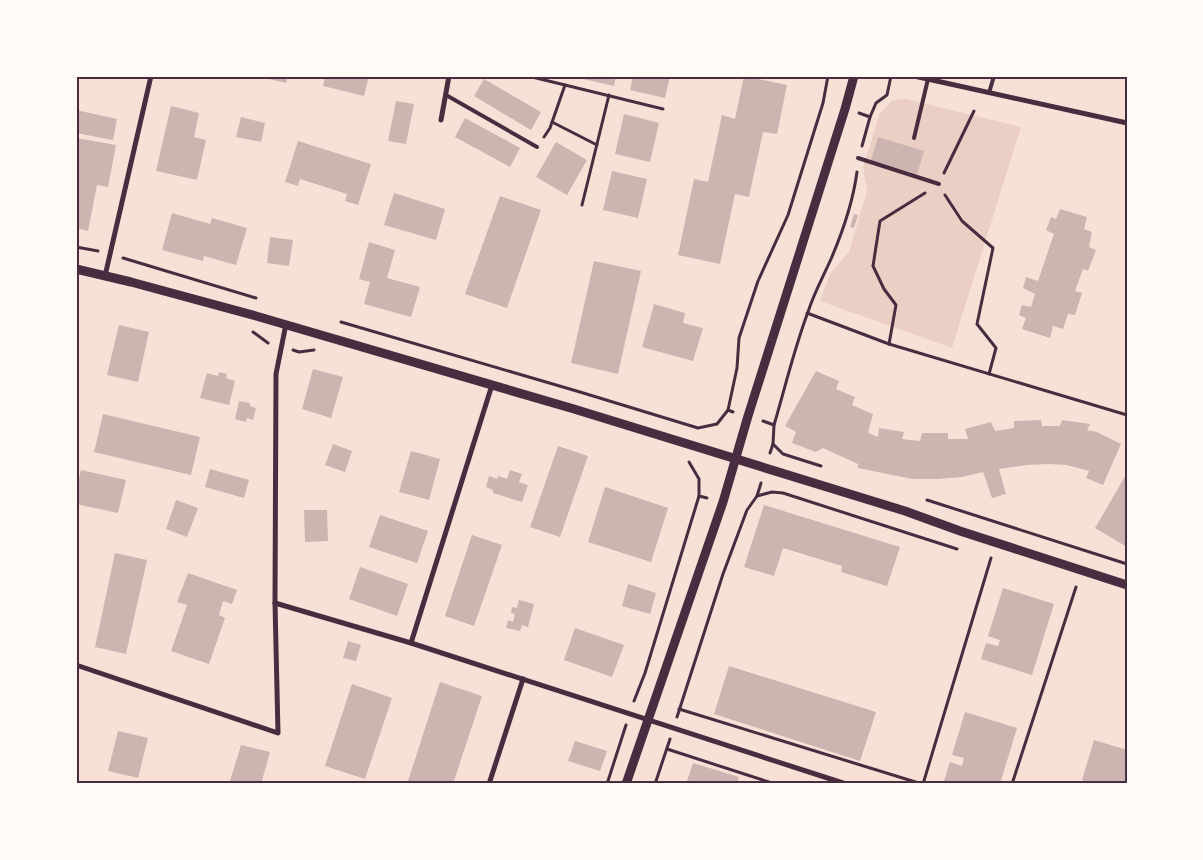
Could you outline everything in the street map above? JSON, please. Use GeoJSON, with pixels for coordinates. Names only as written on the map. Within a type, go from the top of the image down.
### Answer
{"type":"FeatureCollection","features":[{"type":"Feature","properties":{"kind":"street"},"geometry":{"type":"LineString","coordinates":[[105,276],[151,76]]}},
{"type":"Feature","properties":{"kind":"street"},"geometry":{"type":"LineString","coordinates":[[440,120],[449,76]]}},
{"type":"Feature","properties":{"kind":"street"},"geometry":{"type":"LineString","coordinates":[[626,784],[723,502],[854,76]]}},
{"type":"Feature","properties":{"kind":"street"},"geometry":{"type":"LineString","coordinates":[[914,76],[1127,123]]}},
{"type":"Feature","properties":{"kind":"street"},"geometry":{"type":"LineString","coordinates":[[76,269],[286,324],[765,467],[905,511],[1127,585]]}},
{"type":"Feature","properties":{"kind":"street"},"geometry":{"type":"LineString","coordinates":[[76,665],[278,733],[275,603],[276,374],[280,346],[286,324]]}},
{"type":"Feature","properties":{"kind":"street"},"geometry":{"type":"LineString","coordinates":[[411,642],[492,385]]}},
{"type":"Feature","properties":{"kind":"street"},"geometry":{"type":"LineString","coordinates":[[275,603],[411,642],[846,784]]}},
{"type":"Feature","properties":{"kind":"street"},"geometry":{"type":"LineString","coordinates":[[489,784],[524,679]]}},
{"type":"Feature","properties":{"kind":"lane"},"geometry":{"type":"LineString","coordinates":[[989,93],[994,76]]}},
{"type":"Feature","properties":{"kind":"lane"},"geometry":{"type":"LineString","coordinates":[[914,138],[928,79]]}},
{"type":"Feature","properties":{"kind":"lane"},"geometry":{"type":"LineString","coordinates":[[446,95],[538,147]]}},
{"type":"Feature","properties":{"kind":"lane"},"geometry":{"type":"LineString","coordinates":[[858,158],[939,184]]}},
{"type":"Feature","properties":{"kind":"path"},"geometry":{"type":"LineString","coordinates":[[528,76],[663,109]]}},
{"type":"Feature","properties":{"kind":"path"},"geometry":{"type":"LineString","coordinates":[[335,320],[698,428],[717,424],[728,410],[737,368],[739,338],[758,281],[788,215],[823,103],[828,76]]}},
{"type":"Feature","properties":{"kind":"path"},"geometry":{"type":"LineString","coordinates":[[655,784],[723,574],[747,510],[757,496],[773,444],[774,425],[807,313],[831,260],[846,220],[854,189],[858,158],[870,117],[876,103],[887,94],[891,76]]}},
{"type":"Feature","properties":{"kind":"path"},"geometry":{"type":"LineString","coordinates":[[538,147],[552,122],[565,85]]}},
{"type":"Feature","properties":{"kind":"path"},"geometry":{"type":"LineString","coordinates":[[582,205],[609,95]]}},
{"type":"Feature","properties":{"kind":"path"},"geometry":{"type":"LineString","coordinates":[[889,344],[896,305],[884,289],[872,266],[880,221],[939,184],[974,111]]}},
{"type":"Feature","properties":{"kind":"path"},"geometry":{"type":"LineString","coordinates":[[552,122],[597,145]]}},
{"type":"Feature","properties":{"kind":"path"},"geometry":{"type":"LineString","coordinates":[[939,184],[962,221],[993,248],[977,324],[996,348],[989,374]]}},
{"type":"Feature","properties":{"kind":"path"},"geometry":{"type":"LineString","coordinates":[[76,247],[110,254],[261,299]]}},
{"type":"Feature","properties":{"kind":"path"},"geometry":{"type":"LineString","coordinates":[[807,313],[889,344],[1127,415]]}},
{"type":"Feature","properties":{"kind":"path"},"geometry":{"type":"LineString","coordinates":[[252,331],[265,342],[299,352],[315,350]]}},
{"type":"Feature","properties":{"kind":"path"},"geometry":{"type":"LineString","coordinates":[[728,410],[774,425]]}},
{"type":"Feature","properties":{"kind":"path"},"geometry":{"type":"LineString","coordinates":[[773,444],[783,454],[829,469]]}},
{"type":"Feature","properties":{"kind":"path"},"geometry":{"type":"LineString","coordinates":[[607,784],[645,672],[699,496],[699,479],[688,460]]}},
{"type":"Feature","properties":{"kind":"path"},"geometry":{"type":"LineString","coordinates":[[757,496],[772,492],[783,493],[963,551]]}},
{"type":"Feature","properties":{"kind":"path"},"geometry":{"type":"LineString","coordinates":[[699,496],[723,502]]}},
{"type":"Feature","properties":{"kind":"path"},"geometry":{"type":"LineString","coordinates":[[920,498],[1127,564]]}},
{"type":"Feature","properties":{"kind":"path"},"geometry":{"type":"LineString","coordinates":[[679,709],[922,784],[1002,524]]}},
{"type":"Feature","properties":{"kind":"path"},"geometry":{"type":"LineString","coordinates":[[981,557],[999,562]]}},
{"type":"Feature","properties":{"kind":"path"},"geometry":{"type":"LineString","coordinates":[[1068,584],[1085,590]]}},
{"type":"Feature","properties":{"kind":"path"},"geometry":{"type":"LineString","coordinates":[[1012,784],[1076,587]]}},
{"type":"Feature","properties":{"kind":"path"},"geometry":{"type":"LineString","coordinates":[[667,749],[775,784]]}},
{"type":"Feature","properties":{"kind":"shaded area"},"geometry":{"type":"Polygon","coordinates":[[[906,99],[1021,127],[952,348],[820,301],[830,274],[849,252],[867,191],[863,167],[880,113],[893,100],[906,99]]]}},
{"type":"Feature","properties":{"kind":"building"},"geometry":{"type":"Polygon","coordinates":[[[256,76],[288,76],[286,83],[256,76]]]}},
{"type":"Feature","properties":{"kind":"building"},"geometry":{"type":"Polygon","coordinates":[[[325,76],[369,76],[364,96],[323,86],[325,76]]]}},
{"type":"Feature","properties":{"kind":"building"},"geometry":{"type":"Polygon","coordinates":[[[580,76],[616,76],[614,86],[579,78],[580,76]]]}},
{"type":"Feature","properties":{"kind":"building"},"geometry":{"type":"Polygon","coordinates":[[[633,76],[670,76],[665,98],[630,90],[633,76]]]}},
{"type":"Feature","properties":{"kind":"building"},"geometry":{"type":"Polygon","coordinates":[[[744,76],[787,85],[777,134],[763,132],[749,197],[735,194],[720,264],[678,255],[694,179],[708,182],[722,115],[735,119],[744,76]]]}},
{"type":"Feature","properties":{"kind":"building"},"geometry":{"type":"Polygon","coordinates":[[[484,79],[541,112],[531,130],[474,96],[484,79]]]}},
{"type":"Feature","properties":{"kind":"building"},"geometry":{"type":"Polygon","coordinates":[[[396,101],[414,104],[406,144],[388,141],[396,101]]]}},
{"type":"Feature","properties":{"kind":"building"},"geometry":{"type":"Polygon","coordinates":[[[171,106],[199,113],[194,137],[206,140],[197,180],[156,171],[171,106]]]}},
{"type":"Feature","properties":{"kind":"building"},"geometry":{"type":"Polygon","coordinates":[[[76,110],[117,119],[113,140],[76,133],[76,110]]]}},
{"type":"Feature","properties":{"kind":"building"},"geometry":{"type":"Polygon","coordinates":[[[624,114],[659,123],[650,162],[615,154],[624,114]]]}},
{"type":"Feature","properties":{"kind":"building"},"geometry":{"type":"Polygon","coordinates":[[[241,117],[265,123],[261,142],[236,137],[241,117]]]}},
{"type":"Feature","properties":{"kind":"building"},"geometry":{"type":"Polygon","coordinates":[[[465,118],[520,148],[510,167],[455,137],[465,118]]]}},
{"type":"Feature","properties":{"kind":"building"},"geometry":{"type":"Polygon","coordinates":[[[878,137],[924,151],[917,174],[871,160],[878,137]]]}},
{"type":"Feature","properties":{"kind":"building"},"geometry":{"type":"Polygon","coordinates":[[[76,138],[116,145],[108,187],[97,185],[88,231],[76,228],[76,138]]]}},
{"type":"Feature","properties":{"kind":"building"},"geometry":{"type":"Polygon","coordinates":[[[298,141],[371,164],[358,205],[345,201],[347,194],[300,179],[298,186],[285,182],[298,141]]]}},
{"type":"Feature","properties":{"kind":"building"},"geometry":{"type":"Polygon","coordinates":[[[556,142],[587,160],[567,195],[536,177],[556,142]]]}},
{"type":"Feature","properties":{"kind":"building"},"geometry":{"type":"Polygon","coordinates":[[[612,171],[647,179],[638,218],[603,210],[612,171]]]}},
{"type":"Feature","properties":{"kind":"building"},"geometry":{"type":"Polygon","coordinates":[[[394,193],[445,209],[436,240],[384,225],[394,193]]]}},
{"type":"Feature","properties":{"kind":"building"},"geometry":{"type":"Polygon","coordinates":[[[500,196],[541,210],[507,308],[465,294],[500,196]]]}},
{"type":"Feature","properties":{"kind":"building"},"geometry":{"type":"Polygon","coordinates":[[[1060,209],[1087,217],[1084,229],[1092,232],[1089,247],[1096,250],[1088,271],[1083,269],[1075,291],[1082,293],[1075,315],[1068,314],[1063,329],[1053,326],[1050,338],[1022,329],[1026,318],[1019,315],[1022,305],[1031,307],[1035,294],[1023,288],[1026,277],[1038,281],[1054,234],[1046,230],[1051,217],[1056,219],[1060,209]]]}},
{"type":"Feature","properties":{"kind":"building"},"geometry":{"type":"Polygon","coordinates":[[[172,213],[210,224],[212,218],[247,228],[236,265],[204,256],[203,261],[162,250],[172,213]]]}},
{"type":"Feature","properties":{"kind":"building"},"geometry":{"type":"Polygon","coordinates":[[[854,214],[858,215],[854,228],[850,227],[854,214]]]}},
{"type":"Feature","properties":{"kind":"building"},"geometry":{"type":"Polygon","coordinates":[[[270,237],[293,240],[289,266],[267,263],[270,237]]]}},
{"type":"Feature","properties":{"kind":"building"},"geometry":{"type":"Polygon","coordinates":[[[369,242],[395,250],[387,278],[420,287],[411,317],[364,304],[370,282],[359,279],[369,242]]]}},
{"type":"Feature","properties":{"kind":"building"},"geometry":{"type":"Polygon","coordinates":[[[594,261],[641,271],[618,374],[571,363],[594,261]]]}},
{"type":"Feature","properties":{"kind":"building"},"geometry":{"type":"Polygon","coordinates":[[[654,304],[685,313],[683,323],[703,328],[693,361],[642,347],[654,304]]]}},
{"type":"Feature","properties":{"kind":"building"},"geometry":{"type":"Polygon","coordinates":[[[119,325],[149,332],[138,382],[107,375],[119,325]]]}},
{"type":"Feature","properties":{"kind":"building"},"geometry":{"type":"Polygon","coordinates":[[[313,369],[343,377],[331,418],[302,409],[313,369]]]}},
{"type":"Feature","properties":{"kind":"building"},"geometry":{"type":"Polygon","coordinates":[[[816,371],[839,381],[836,389],[855,397],[852,405],[873,414],[868,433],[878,437],[879,428],[904,432],[902,439],[920,441],[922,433],[948,433],[948,439],[968,439],[965,429],[991,422],[995,431],[1014,428],[1014,421],[1041,420],[1042,426],[1060,426],[1062,420],[1090,424],[1087,430],[1097,432],[1121,444],[1103,485],[1086,478],[1089,471],[1067,465],[1027,465],[999,469],[1006,494],[992,498],[983,472],[962,477],[912,479],[858,468],[858,464],[823,448],[816,452],[792,443],[796,432],[785,426],[816,371]]]}},
{"type":"Feature","properties":{"kind":"building"},"geometry":{"type":"Polygon","coordinates":[[[219,372],[227,374],[226,378],[235,381],[229,405],[200,398],[207,373],[218,376],[219,372]]]}},
{"type":"Feature","properties":{"kind":"building"},"geometry":{"type":"Polygon","coordinates":[[[239,401],[250,403],[250,406],[256,408],[253,420],[247,418],[246,422],[235,419],[239,401]]]}},
{"type":"Feature","properties":{"kind":"building"},"geometry":{"type":"Polygon","coordinates":[[[103,414],[200,437],[191,475],[94,452],[103,414]]]}},
{"type":"Feature","properties":{"kind":"building"},"geometry":{"type":"Polygon","coordinates":[[[333,444],[352,451],[345,472],[325,465],[333,444]]]}},
{"type":"Feature","properties":{"kind":"building"},"geometry":{"type":"Polygon","coordinates":[[[558,446],[588,456],[560,537],[530,527],[558,446]]]}},
{"type":"Feature","properties":{"kind":"building"},"geometry":{"type":"Polygon","coordinates":[[[411,451],[440,459],[429,500],[399,492],[411,451]]]}},
{"type":"Feature","properties":{"kind":"building"},"geometry":{"type":"Polygon","coordinates":[[[210,469],[249,480],[244,498],[205,487],[210,469]]]}},
{"type":"Feature","properties":{"kind":"building"},"geometry":{"type":"Polygon","coordinates":[[[81,470],[126,480],[118,513],[76,504],[76,492],[81,470]]]}},
{"type":"Feature","properties":{"kind":"building"},"geometry":{"type":"Polygon","coordinates":[[[510,470],[522,474],[519,482],[528,485],[522,502],[493,493],[493,490],[486,487],[489,476],[497,479],[498,476],[507,479],[510,470]]]}},
{"type":"Feature","properties":{"kind":"building"},"geometry":{"type":"Polygon","coordinates":[[[1127,473],[1127,547],[1095,528],[1127,473]]]}},
{"type":"Feature","properties":{"kind":"building"},"geometry":{"type":"Polygon","coordinates":[[[605,487],[668,508],[651,562],[588,542],[605,487]]]}},
{"type":"Feature","properties":{"kind":"building"},"geometry":{"type":"Polygon","coordinates":[[[176,500],[198,508],[187,537],[166,529],[176,500]]]}},
{"type":"Feature","properties":{"kind":"building"},"geometry":{"type":"Polygon","coordinates":[[[764,505],[900,547],[887,586],[841,572],[842,566],[783,548],[774,576],[744,567],[764,505]]]}},
{"type":"Feature","properties":{"kind":"building"},"geometry":{"type":"Polygon","coordinates":[[[304,510],[327,510],[328,541],[305,542],[304,510]]]}},
{"type":"Feature","properties":{"kind":"building"},"geometry":{"type":"Polygon","coordinates":[[[380,515],[428,531],[417,563],[369,547],[380,515]]]}},
{"type":"Feature","properties":{"kind":"building"},"geometry":{"type":"Polygon","coordinates":[[[472,535],[502,545],[474,626],[445,616],[472,535]]]}},
{"type":"Feature","properties":{"kind":"building"},"geometry":{"type":"Polygon","coordinates":[[[115,553],[147,560],[126,654],[95,647],[115,553]]]}},
{"type":"Feature","properties":{"kind":"building"},"geometry":{"type":"Polygon","coordinates":[[[360,567],[408,584],[397,616],[349,599],[360,567]]]}},
{"type":"Feature","properties":{"kind":"building"},"geometry":{"type":"Polygon","coordinates":[[[188,573],[237,590],[232,604],[223,601],[219,615],[225,618],[209,664],[171,651],[187,605],[177,602],[188,573]]]}},
{"type":"Feature","properties":{"kind":"building"},"geometry":{"type":"Polygon","coordinates":[[[628,584],[656,593],[650,614],[622,606],[628,584]]]}},
{"type":"Feature","properties":{"kind":"building"},"geometry":{"type":"Polygon","coordinates":[[[1003,588],[1054,604],[1032,675],[981,659],[986,643],[998,646],[1000,640],[988,636],[1003,588]]]}},
{"type":"Feature","properties":{"kind":"building"},"geometry":{"type":"Polygon","coordinates":[[[519,600],[534,604],[528,627],[522,625],[520,631],[506,628],[508,620],[513,622],[515,614],[511,613],[512,607],[517,608],[519,600]]]}},
{"type":"Feature","properties":{"kind":"building"},"geometry":{"type":"Polygon","coordinates":[[[575,628],[624,645],[612,677],[564,660],[575,628]]]}},
{"type":"Feature","properties":{"kind":"building"},"geometry":{"type":"Polygon","coordinates":[[[348,641],[361,645],[356,661],[343,658],[348,641]]]}},
{"type":"Feature","properties":{"kind":"building"},"geometry":{"type":"Polygon","coordinates":[[[729,666],[876,712],[860,761],[714,714],[729,666]]]}},
{"type":"Feature","properties":{"kind":"building"},"geometry":{"type":"Polygon","coordinates":[[[440,682],[482,696],[453,784],[407,784],[440,682]]]}},
{"type":"Feature","properties":{"kind":"building"},"geometry":{"type":"Polygon","coordinates":[[[352,684],[392,698],[365,779],[325,766],[352,684]]]}},
{"type":"Feature","properties":{"kind":"building"},"geometry":{"type":"Polygon","coordinates":[[[965,712],[1017,728],[1000,784],[943,784],[950,762],[962,766],[964,758],[952,755],[965,712]]]}},
{"type":"Feature","properties":{"kind":"building"},"geometry":{"type":"Polygon","coordinates":[[[118,731],[148,738],[138,778],[108,771],[118,731]]]}},
{"type":"Feature","properties":{"kind":"building"},"geometry":{"type":"Polygon","coordinates":[[[1094,740],[1127,750],[1127,784],[1093,784],[1082,780],[1094,740]]]}},
{"type":"Feature","properties":{"kind":"building"},"geometry":{"type":"Polygon","coordinates":[[[575,741],[607,751],[600,771],[568,761],[575,741]]]}},
{"type":"Feature","properties":{"kind":"building"},"geometry":{"type":"Polygon","coordinates":[[[241,745],[270,752],[261,784],[229,784],[241,745]]]}},
{"type":"Feature","properties":{"kind":"building"},"geometry":{"type":"Polygon","coordinates":[[[693,763],[739,777],[737,784],[686,784],[693,763]]]}}]}
